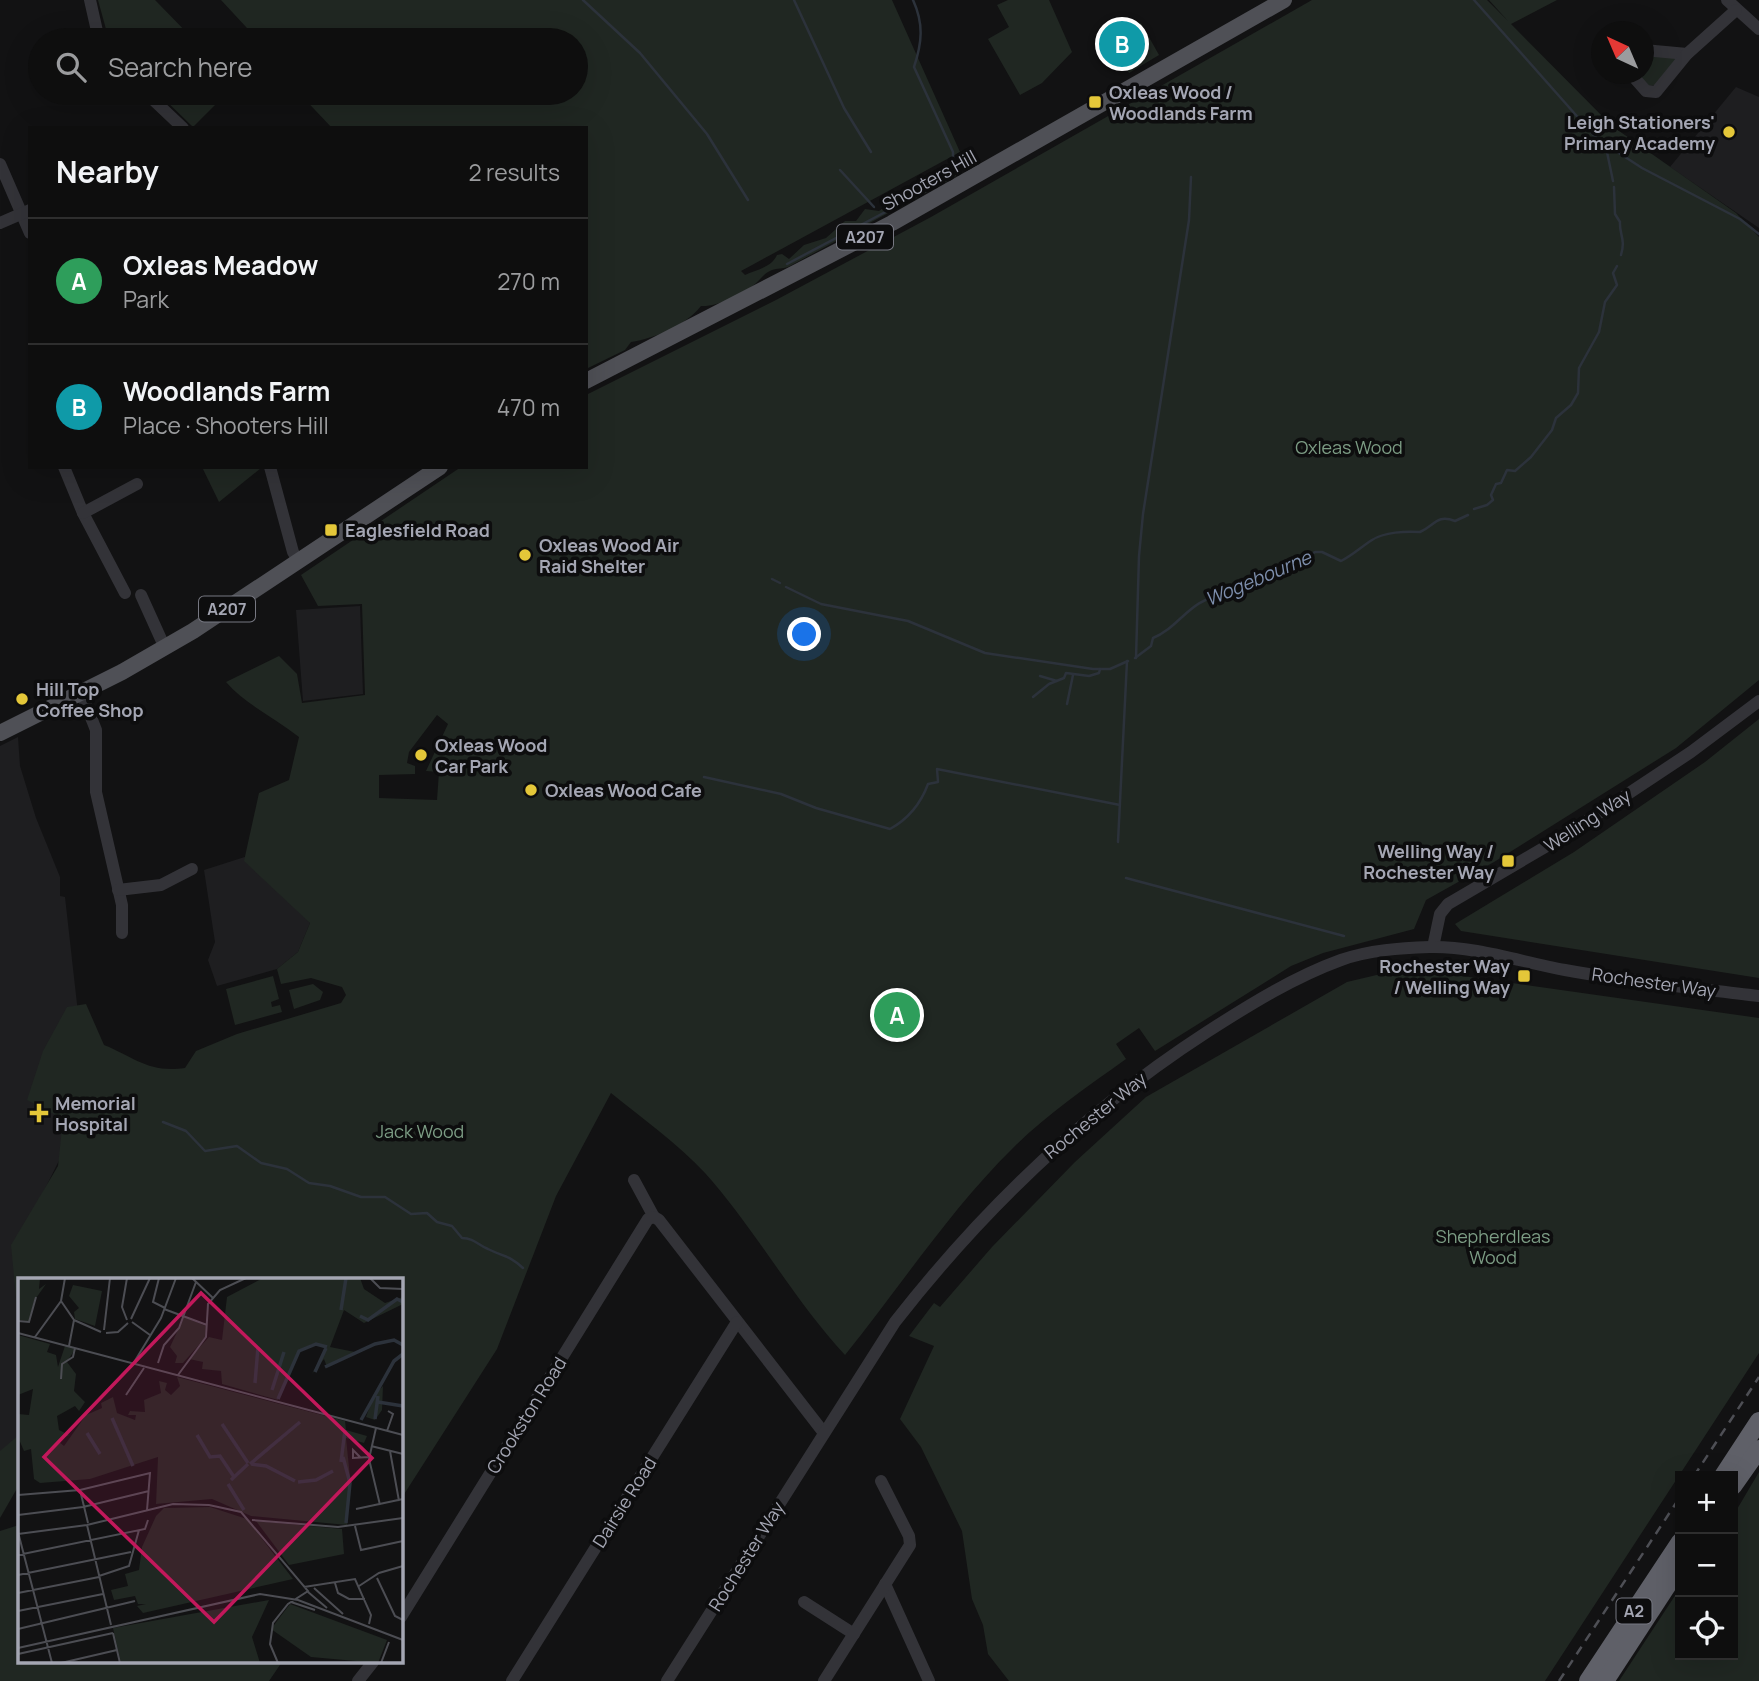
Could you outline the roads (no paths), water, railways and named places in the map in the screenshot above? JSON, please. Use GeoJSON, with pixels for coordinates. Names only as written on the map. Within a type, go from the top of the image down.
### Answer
{"type":"FeatureCollection","features":[{"type":"Feature","properties":{"kind":"highway"},"geometry":{"type":"LineString","coordinates":[[1726,1471],[1759,1421]]}},
{"type":"Feature","properties":{"kind":"highway"},"geometry":{"type":"LineString","coordinates":[[1738,1479],[1759,1449]]}},
{"type":"Feature","properties":{"kind":"highway","name":"A2"},"geometry":{"type":"LineString","coordinates":[[1588,1681],[1675,1550]]}},
{"type":"Feature","properties":{"kind":"highway","name":"A2"},"geometry":{"type":"LineString","coordinates":[[1605,1681],[1675,1574]]}},
{"type":"Feature","properties":{"kind":"main road","name":"Shooters Hill"},"geometry":{"type":"LineString","coordinates":[[588,380],[892,223],[1284,0]]}},
{"type":"Feature","properties":{"kind":"main road","name":"A207"},"geometry":{"type":"LineString","coordinates":[[1,729],[81,692],[165,648],[437,469]]}},
{"type":"Feature","properties":{"kind":"street"},"geometry":{"type":"LineString","coordinates":[[90,0],[96,28]]}},
{"type":"Feature","properties":{"kind":"street"},"geometry":{"type":"LineString","coordinates":[[1640,84],[1646,91],[1656,92],[1732,5],[1759,29]]}},
{"type":"Feature","properties":{"kind":"street"},"geometry":{"type":"LineString","coordinates":[[1654,51],[1687,54]]}},
{"type":"Feature","properties":{"kind":"street"},"geometry":{"type":"LineString","coordinates":[[159,105],[181,126]]}},
{"type":"Feature","properties":{"kind":"street"},"geometry":{"type":"LineString","coordinates":[[0,164],[26,212],[0,223]]}},
{"type":"Feature","properties":{"kind":"street"},"geometry":{"type":"LineString","coordinates":[[65,469],[83,513],[125,593]]}},
{"type":"Feature","properties":{"kind":"street"},"geometry":{"type":"LineString","coordinates":[[271,469],[293,552],[299,562]]}},
{"type":"Feature","properties":{"kind":"street"},"geometry":{"type":"LineString","coordinates":[[83,513],[136,484]]}},
{"type":"Feature","properties":{"kind":"street"},"geometry":{"type":"LineString","coordinates":[[141,595],[165,648]]}},
{"type":"Feature","properties":{"kind":"street"},"geometry":{"type":"LineString","coordinates":[[81,692],[96,730],[96,792],[118,890],[122,933]]}},
{"type":"Feature","properties":{"kind":"street","name":"Welling Way"},"geometry":{"type":"LineString","coordinates":[[1433,947],[1440,914],[1448,904],[1569,833],[1691,752],[1759,701]]}},
{"type":"Feature","properties":{"kind":"street"},"geometry":{"type":"LineString","coordinates":[[118,890],[161,885],[192,869]]}},
{"type":"Feature","properties":{"kind":"street","name":"Rochester Way"},"geometry":{"type":"LineString","coordinates":[[667,1681],[895,1322],[935,1270],[1034,1165],[1131,1083],[1224,1021],[1301,977],[1342,960],[1368,953],[1433,947],[1470,951],[1569,971],[1759,996]]}},
{"type":"Feature","properties":{"kind":"street"},"geometry":{"type":"LineString","coordinates":[[634,1180],[654,1217],[824,1433]]}},
{"type":"Feature","properties":{"kind":"street","name":"Crookston Road"},"geometry":{"type":"LineString","coordinates":[[402,1615],[648,1219],[654,1217]]}},
{"type":"Feature","properties":{"kind":"street","name":"Dairsie Road"},"geometry":{"type":"LineString","coordinates":[[512,1681],[737,1322]]}},
{"type":"Feature","properties":{"kind":"street"},"geometry":{"type":"LineString","coordinates":[[824,1681],[910,1541],[881,1481]]}},
{"type":"Feature","properties":{"kind":"street"},"geometry":{"type":"LineString","coordinates":[[886,1584],[929,1681]]}},
{"type":"Feature","properties":{"kind":"street"},"geometry":{"type":"LineString","coordinates":[[804,1602],[854,1634]]}},
{"type":"Feature","properties":{"kind":"waterway"},"geometry":{"type":"LineString","coordinates":[[583,0],[640,53],[707,134],[748,200]]}},
{"type":"Feature","properties":{"kind":"waterway"},"geometry":{"type":"LineString","coordinates":[[794,0],[844,108],[871,152]]}},
{"type":"Feature","properties":{"kind":"waterway"},"geometry":{"type":"LineString","coordinates":[[787,264],[927,190],[953,163],[953,152],[914,67],[921,34],[913,0]]}},
{"type":"Feature","properties":{"kind":"waterway","name":"Wogebourne"},"geometry":{"type":"LineString","coordinates":[[1474,0],[1598,140],[1607,152],[1613,181]]}},
{"type":"Feature","properties":{"kind":"waterway"},"geometry":{"type":"LineString","coordinates":[[1602,142],[1642,168],[1740,219],[1759,234]]}},
{"type":"Feature","properties":{"kind":"waterway"},"geometry":{"type":"LineString","coordinates":[[840,170],[874,207]]}},
{"type":"Feature","properties":{"kind":"waterway"},"geometry":{"type":"LineString","coordinates":[[1136,658],[1143,514],[1189,220],[1191,177]]}},
{"type":"Feature","properties":{"kind":"waterway","name":"Wogebourne"},"geometry":{"type":"LineString","coordinates":[[1614,187],[1615,214],[1620,222],[1623,241],[1621,255]]}},
{"type":"Feature","properties":{"kind":"waterway","name":"Wogebourne"},"geometry":{"type":"LineString","coordinates":[[1474,509],[1493,500],[1491,495],[1496,484],[1501,483],[1507,470],[1515,471],[1531,457],[1552,430],[1556,418],[1571,405],[1578,393],[1579,368],[1599,332],[1605,302],[1617,285],[1613,273],[1617,266]]}},
{"type":"Feature","properties":{"kind":"waterway","name":"Wogebourne"},"geometry":{"type":"LineString","coordinates":[[1135,658],[1151,646],[1153,638],[1194,607],[1223,596],[1232,587],[1296,565],[1315,552],[1322,552],[1341,561],[1383,535],[1420,532],[1440,520],[1455,521],[1468,515]]}},
{"type":"Feature","properties":{"kind":"waterway","name":"Wogebourne"},"geometry":{"type":"LineString","coordinates":[[772,579],[780,583]]}},
{"type":"Feature","properties":{"kind":"waterway","name":"Wogebourne"},"geometry":{"type":"LineString","coordinates":[[786,587],[821,604],[908,621],[985,653],[1093,669],[1110,669],[1128,661]]}},
{"type":"Feature","properties":{"kind":"waterway"},"geometry":{"type":"LineString","coordinates":[[1118,842],[1127,661]]}},
{"type":"Feature","properties":{"kind":"waterway"},"geometry":{"type":"LineString","coordinates":[[1033,697],[1049,684],[1064,678],[1066,673],[1089,676],[1099,673],[1100,669]]}},
{"type":"Feature","properties":{"kind":"waterway"},"geometry":{"type":"LineString","coordinates":[[1067,704],[1073,675]]}},
{"type":"Feature","properties":{"kind":"waterway"},"geometry":{"type":"LineString","coordinates":[[1040,676],[1057,681]]}},
{"type":"Feature","properties":{"kind":"waterway"},"geometry":{"type":"LineString","coordinates":[[704,777],[781,794],[816,808],[890,829],[913,810],[928,784],[938,782],[937,769],[1120,805]]}},
{"type":"Feature","properties":{"kind":"waterway"},"geometry":{"type":"LineString","coordinates":[[1126,878],[1344,936]]}},
{"type":"Feature","properties":{"kind":"waterway"},"geometry":{"type":"LineString","coordinates":[[163,1122],[186,1131],[205,1151],[237,1146],[261,1163],[287,1169],[309,1183],[330,1186],[361,1197],[385,1197],[411,1214],[427,1213],[437,1222],[452,1226],[462,1238],[473,1240],[510,1258],[523,1268]]}},
{"type":"Feature","properties":{"kind":"railway"},"geometry":{"type":"LineString","coordinates":[[1697,1471],[1759,1377]]}},
{"type":"Feature","properties":{"kind":"railway"},"geometry":{"type":"LineString","coordinates":[[1559,1681],[1675,1505]]}},
{"type":"Feature","properties":{"kind":"place","name":"Woodlands Farm"},"geometry":{"type":"Point","coordinates":[1122,44]}},
{"type":"Feature","properties":{"kind":"place","name":"Oxleas Wood / Woodlands Farm"},"geometry":{"type":"Point","coordinates":[1095,102]}},
{"type":"Feature","properties":{"kind":"place","name":"Leigh Stationers' Primary Academy"},"geometry":{"type":"Point","coordinates":[1729,132]}},
{"type":"Feature","properties":{"kind":"place","name":"Eaglesfield Road"},"geometry":{"type":"Point","coordinates":[331,530]}},
{"type":"Feature","properties":{"kind":"place","name":"Oxleas Wood Air Raid Shelter"},"geometry":{"type":"Point","coordinates":[525,555]}},
{"type":"Feature","properties":{"kind":"place","name":"Hill Top Coffee Shop"},"geometry":{"type":"Point","coordinates":[22,699]}},
{"type":"Feature","properties":{"kind":"place","name":"Oxleas Wood Car Park"},"geometry":{"type":"Point","coordinates":[421,755]}},
{"type":"Feature","properties":{"kind":"place","name":"Oxleas Wood Cafe"},"geometry":{"type":"Point","coordinates":[531,790]}},
{"type":"Feature","properties":{"kind":"place","name":"Welling Way / Rochester Way"},"geometry":{"type":"Point","coordinates":[1508,861]}},
{"type":"Feature","properties":{"kind":"place","name":"Rochester Way / Welling Way"},"geometry":{"type":"Point","coordinates":[1524,976]}},
{"type":"Feature","properties":{"kind":"place","name":"Oxleas Meadow"},"geometry":{"type":"Point","coordinates":[897,1015]}},
{"type":"Feature","properties":{"kind":"place","name":"Memorial Hospital"},"geometry":{"type":"Point","coordinates":[39,1113]}},
{"type":"Feature","properties":{"kind":"park label","name":"Oxleas Wood"},"geometry":{"type":"Point","coordinates":[1349,447]}},
{"type":"Feature","properties":{"kind":"park label","name":"Jack Wood"},"geometry":{"type":"Point","coordinates":[420,1131]}},
{"type":"Feature","properties":{"kind":"park label","name":"Shepherdleas Wood"},"geometry":{"type":"Point","coordinates":[1493,1246]}}]}
